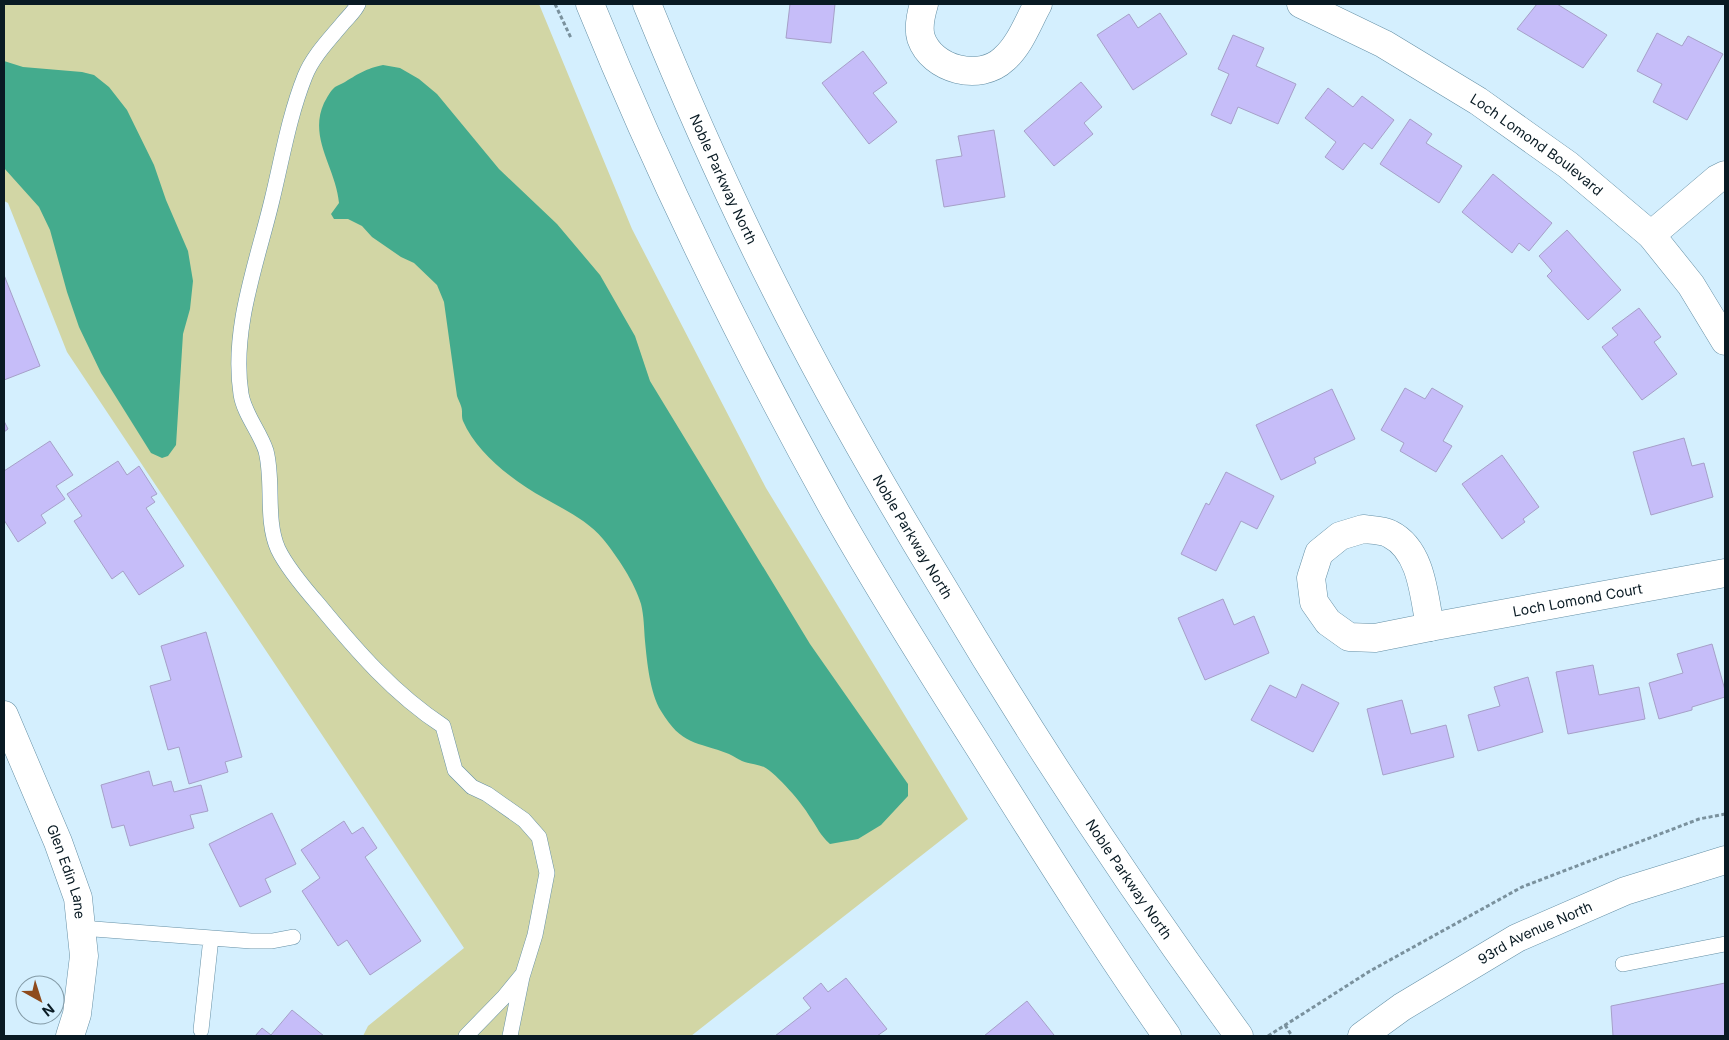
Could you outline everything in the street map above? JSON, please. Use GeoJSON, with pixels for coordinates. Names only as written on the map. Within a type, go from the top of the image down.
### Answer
{"type":"FeatureCollection","features":[{"type":"Feature","properties":{"kind":"main road"},"geometry":{"type":"LineString","coordinates":[[590,4],[662,172],[719,293],[774,400],[838,515],[898,616],[1067,887],[1168,1036]]}},
{"type":"Feature","properties":{"kind":"main road","name":"Noble Parkway North"},"geometry":{"type":"LineString","coordinates":[[647,4],[718,168],[775,289],[899,515],[1025,724],[1107,850],[1239,1036]]}},
{"type":"Feature","properties":{"kind":"main road"},"geometry":{"type":"LineString","coordinates":[[924,4],[920,17],[921,38],[931,54],[947,66],[965,72],[986,70],[1003,60],[1015,47],[1038,4]]}},
{"type":"Feature","properties":{"kind":"main road","name":"Loch Lomond Boulevard"},"geometry":{"type":"LineString","coordinates":[[1301,4],[1384,44],[1478,101],[1568,165],[1651,235],[1691,285],[1725,341]]}},
{"type":"Feature","properties":{"kind":"main road"},"geometry":{"type":"LineString","coordinates":[[1651,235],[1703,190],[1725,175]]}},
{"type":"Feature","properties":{"kind":"main road"},"geometry":{"type":"LineString","coordinates":[[1363,529],[1390,534],[1409,550],[1419,573],[1430,627],[1375,638],[1349,637],[1328,622],[1314,602],[1311,578],[1319,553],[1340,536],[1363,529]]}},
{"type":"Feature","properties":{"kind":"main road","name":"Loch Lomond Court"},"geometry":{"type":"LineString","coordinates":[[1430,627],[1725,573]]}},
{"type":"Feature","properties":{"kind":"main road","name":"Glen Edin Lane"},"geometry":{"type":"LineString","coordinates":[[4,715],[58,842],[78,898],[84,956],[78,1014],[70,1036]]}},
{"type":"Feature","properties":{"kind":"main road","name":"93rd Avenue North"},"geometry":{"type":"LineString","coordinates":[[1362,1036],[1402,1007],[1517,938],[1625,891],[1725,860]]}},
{"type":"Feature","properties":{"kind":"lane"},"geometry":{"type":"LineString","coordinates":[[358,4],[314,58],[304,77],[285,140],[245,304],[241,341],[241,397],[266,451],[271,494],[272,527],[278,548],[302,584],[361,655],[396,689],[443,726],[455,770],[472,786],[487,794],[524,820],[539,837],[547,872],[535,934],[524,971],[510,1036]]}},
{"type":"Feature","properties":{"kind":"lane"},"geometry":{"type":"LineString","coordinates":[[81,928],[251,942],[294,937]]}},
{"type":"Feature","properties":{"kind":"lane"},"geometry":{"type":"LineString","coordinates":[[201,1030],[211,938]]}},
{"type":"Feature","properties":{"kind":"lane"},"geometry":{"type":"LineString","coordinates":[[1623,964],[1725,944]]}},
{"type":"Feature","properties":{"kind":"lane"},"geometry":{"type":"LineString","coordinates":[[466,1036],[504,998],[524,971]]}},
{"type":"Feature","properties":{"kind":"path"},"geometry":{"type":"LineString","coordinates":[[1268,1036],[1370,970],[1522,887],[1699,819],[1725,814]]}},
{"type":"Feature","properties":{"kind":"path"},"geometry":{"type":"LineString","coordinates":[[1285,1025],[1292,1036]]}},
{"type":"Feature","properties":{"kind":"shaded area"},"geometry":{"type":"Polygon","coordinates":[[[4,4],[539,4],[632,229],[766,488],[968,819],[691,1036],[363,1036],[368,1026],[464,948],[67,352],[8,203],[4,201],[4,4]]]}},
{"type":"Feature","properties":{"kind":"shaded area"},"geometry":{"type":"Polygon","coordinates":[[[4,61],[23,67],[82,72],[94,75],[109,87],[127,110],[154,165],[166,200],[188,251],[193,281],[190,309],[183,334],[176,445],[168,456],[162,458],[151,453],[101,373],[79,327],[50,230],[39,207],[4,168],[4,61]]]}},
{"type":"Feature","properties":{"kind":"shaded area"},"geometry":{"type":"Polygon","coordinates":[[[383,65],[400,68],[419,79],[437,94],[499,169],[557,224],[600,275],[635,336],[650,381],[810,644],[908,784],[908,796],[881,825],[858,839],[830,844],[795,797],[782,782],[764,767],[745,762],[729,754],[690,741],[676,731],[657,704],[648,668],[641,604],[630,579],[614,553],[597,532],[583,521],[532,491],[498,466],[477,445],[469,433],[463,421],[462,408],[457,396],[444,302],[437,285],[414,263],[401,257],[372,237],[362,226],[348,219],[334,219],[331,214],[339,203],[337,190],[324,153],[319,128],[324,103],[335,87],[363,72],[383,65]]]}},
{"type":"Feature","properties":{"kind":"building"},"geometry":{"type":"Polygon","coordinates":[[[790,4],[835,4],[831,43],[786,38],[790,4]]]}},
{"type":"Feature","properties":{"kind":"building"},"geometry":{"type":"Polygon","coordinates":[[[1537,4],[1557,4],[1607,35],[1583,68],[1517,29],[1537,4]]]}},
{"type":"Feature","properties":{"kind":"building"},"geometry":{"type":"Polygon","coordinates":[[[1160,13],[1187,54],[1133,90],[1097,35],[1129,14],[1138,28],[1160,13]]]}},
{"type":"Feature","properties":{"kind":"building"},"geometry":{"type":"Polygon","coordinates":[[[1657,33],[1682,46],[1688,36],[1723,54],[1687,120],[1653,102],[1662,84],[1637,71],[1657,33]]]}},
{"type":"Feature","properties":{"kind":"building"},"geometry":{"type":"Polygon","coordinates":[[[1233,35],[1264,48],[1256,66],[1296,84],[1278,124],[1238,107],[1231,124],[1211,115],[1229,74],[1218,69],[1233,35]]]}},
{"type":"Feature","properties":{"kind":"building"},"geometry":{"type":"Polygon","coordinates":[[[863,51],[887,83],[873,93],[897,122],[869,144],[822,83],[863,51]]]}},
{"type":"Feature","properties":{"kind":"building"},"geometry":{"type":"Polygon","coordinates":[[[1081,82],[1102,107],[1084,123],[1093,134],[1054,166],[1024,131],[1081,82]]]}},
{"type":"Feature","properties":{"kind":"building"},"geometry":{"type":"Polygon","coordinates":[[[1328,88],[1353,107],[1362,96],[1394,120],[1372,149],[1364,143],[1343,170],[1325,157],[1336,142],[1305,118],[1328,88]]]}},
{"type":"Feature","properties":{"kind":"building"},"geometry":{"type":"Polygon","coordinates":[[[1410,119],[1432,134],[1426,143],[1462,166],[1439,203],[1380,164],[1410,119]]]}},
{"type":"Feature","properties":{"kind":"building"},"geometry":{"type":"Polygon","coordinates":[[[994,130],[1005,197],[944,207],[936,160],[962,156],[958,136],[994,130]]]}},
{"type":"Feature","properties":{"kind":"building"},"geometry":{"type":"Polygon","coordinates":[[[1493,174],[1552,223],[1529,251],[1519,243],[1512,253],[1462,212],[1493,174]]]}},
{"type":"Feature","properties":{"kind":"building"},"geometry":{"type":"Polygon","coordinates":[[[1567,230],[1621,290],[1588,320],[1547,276],[1552,271],[1539,256],[1567,230]]]}},
{"type":"Feature","properties":{"kind":"building"},"geometry":{"type":"Polygon","coordinates":[[[4,275],[40,366],[4,380],[4,275]]]}},
{"type":"Feature","properties":{"kind":"building"},"geometry":{"type":"Polygon","coordinates":[[[1639,308],[1661,337],[1654,342],[1677,374],[1642,400],[1602,347],[1618,335],[1612,328],[1639,308]]]}},
{"type":"Feature","properties":{"kind":"building"},"geometry":{"type":"Polygon","coordinates":[[[1405,388],[1425,399],[1432,388],[1463,406],[1443,441],[1452,446],[1436,472],[1400,451],[1404,443],[1381,430],[1405,388]]]}},
{"type":"Feature","properties":{"kind":"building"},"geometry":{"type":"Polygon","coordinates":[[[1332,389],[1355,439],[1314,458],[1316,463],[1281,480],[1256,425],[1332,389]]]}},
{"type":"Feature","properties":{"kind":"building"},"geometry":{"type":"Polygon","coordinates":[[[4,421],[8,429],[4,432],[4,421]]]}},
{"type":"Feature","properties":{"kind":"building"},"geometry":{"type":"Polygon","coordinates":[[[1684,438],[1692,466],[1704,463],[1713,497],[1651,515],[1633,452],[1684,438]]]}},
{"type":"Feature","properties":{"kind":"building"},"geometry":{"type":"Polygon","coordinates":[[[50,441],[73,475],[56,486],[65,499],[41,515],[46,523],[18,542],[4,520],[4,471],[50,441]]]}},
{"type":"Feature","properties":{"kind":"building"},"geometry":{"type":"Polygon","coordinates":[[[1502,455],[1539,507],[1523,519],[1525,522],[1502,539],[1462,484],[1502,455]]]}},
{"type":"Feature","properties":{"kind":"building"},"geometry":{"type":"Polygon","coordinates":[[[118,461],[127,475],[139,466],[157,494],[151,497],[155,502],[146,508],[184,566],[139,595],[123,571],[112,579],[74,521],[82,516],[67,494],[118,461]]]}},
{"type":"Feature","properties":{"kind":"building"},"geometry":{"type":"Polygon","coordinates":[[[1226,472],[1274,496],[1257,529],[1241,521],[1216,571],[1181,554],[1206,503],[1209,505],[1226,472]]]}},
{"type":"Feature","properties":{"kind":"building"},"geometry":{"type":"Polygon","coordinates":[[[1223,599],[1234,625],[1254,616],[1269,653],[1205,680],[1178,618],[1223,599]]]}},
{"type":"Feature","properties":{"kind":"building"},"geometry":{"type":"Polygon","coordinates":[[[206,632],[242,757],[225,762],[228,772],[189,784],[179,747],[168,750],[150,686],[171,680],[161,646],[206,632]]]}},
{"type":"Feature","properties":{"kind":"building"},"geometry":{"type":"Polygon","coordinates":[[[1712,644],[1725,690],[1725,697],[1692,707],[1692,710],[1659,719],[1649,683],[1683,673],[1677,654],[1712,644]]]}},
{"type":"Feature","properties":{"kind":"building"},"geometry":{"type":"Polygon","coordinates":[[[1593,665],[1599,695],[1639,687],[1645,719],[1568,734],[1556,672],[1593,665]]]}},
{"type":"Feature","properties":{"kind":"building"},"geometry":{"type":"Polygon","coordinates":[[[1528,677],[1543,732],[1478,751],[1468,715],[1500,706],[1494,687],[1528,677]]]}},
{"type":"Feature","properties":{"kind":"building"},"geometry":{"type":"Polygon","coordinates":[[[1302,684],[1339,703],[1313,752],[1251,720],[1270,685],[1296,698],[1302,684]]]}},
{"type":"Feature","properties":{"kind":"building"},"geometry":{"type":"Polygon","coordinates":[[[1402,700],[1411,734],[1446,725],[1454,757],[1383,775],[1367,709],[1402,700]]]}},
{"type":"Feature","properties":{"kind":"building"},"geometry":{"type":"Polygon","coordinates":[[[149,771],[153,786],[171,781],[174,792],[201,785],[208,811],[190,815],[194,828],[130,846],[124,825],[112,828],[101,785],[149,771]]]}},
{"type":"Feature","properties":{"kind":"building"},"geometry":{"type":"Polygon","coordinates":[[[272,813],[296,864],[265,879],[271,892],[240,907],[209,844],[272,813]]]}},
{"type":"Feature","properties":{"kind":"building"},"geometry":{"type":"Polygon","coordinates":[[[344,821],[352,834],[363,827],[377,848],[365,857],[421,941],[370,975],[347,940],[338,946],[302,891],[320,878],[301,850],[344,821]]]}},
{"type":"Feature","properties":{"kind":"building"},"geometry":{"type":"Polygon","coordinates":[[[846,978],[887,1029],[877,1036],[775,1036],[811,1008],[803,998],[821,983],[828,992],[846,978]]]}},
{"type":"Feature","properties":{"kind":"building"},"geometry":{"type":"Polygon","coordinates":[[[1725,983],[1725,1036],[1613,1036],[1611,1006],[1725,983]]]}},
{"type":"Feature","properties":{"kind":"building"},"geometry":{"type":"Polygon","coordinates":[[[1027,1001],[1054,1035],[984,1036],[1027,1001]]]}},
{"type":"Feature","properties":{"kind":"building"},"geometry":{"type":"Polygon","coordinates":[[[292,1010],[324,1036],[255,1036],[262,1028],[271,1035],[292,1010]]]}}]}
